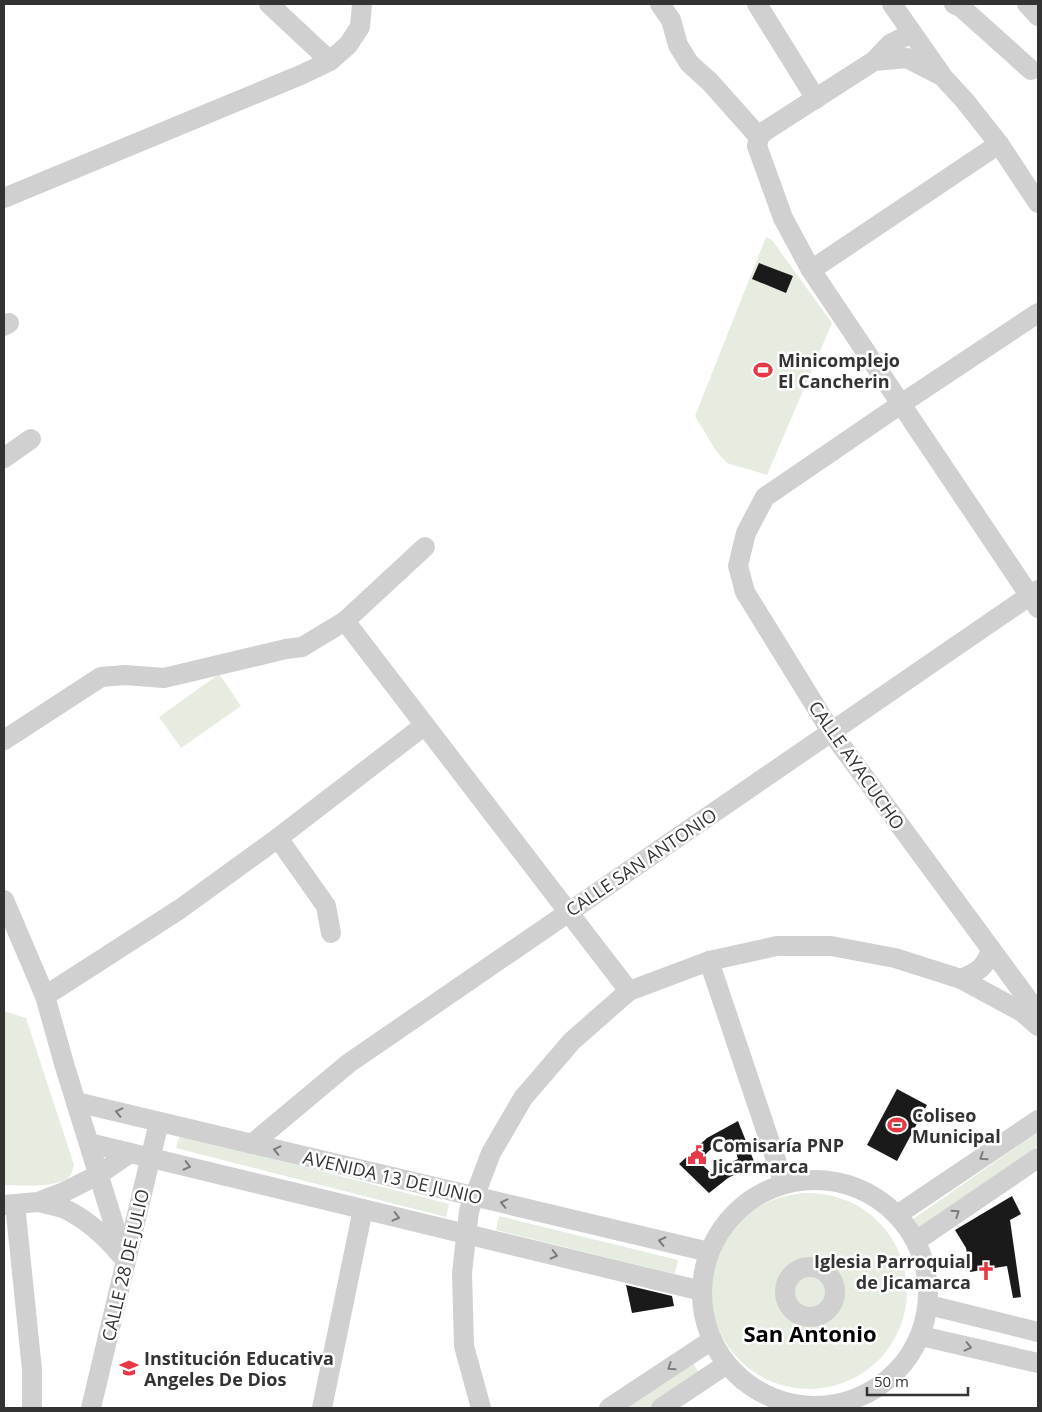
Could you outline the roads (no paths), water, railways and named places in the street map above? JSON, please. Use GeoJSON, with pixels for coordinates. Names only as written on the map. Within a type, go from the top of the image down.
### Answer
{"type":"FeatureCollection","features":[{"type":"Feature","properties":{"kind":"street"},"geometry":{"type":"LineString","coordinates":[[268,4],[330,61]]}},
{"type":"Feature","properties":{"kind":"street"},"geometry":{"type":"LineString","coordinates":[[4,198],[303,74],[330,61],[348,45],[360,27],[362,4]]}},
{"type":"Feature","properties":{"kind":"street"},"geometry":{"type":"LineString","coordinates":[[660,4],[670,20],[678,45],[689,63],[710,82],[758,142],[783,218],[811,270],[1035,598]]}},
{"type":"Feature","properties":{"kind":"street"},"geometry":{"type":"LineString","coordinates":[[757,4],[816,98]]}},
{"type":"Feature","properties":{"kind":"street"},"geometry":{"type":"LineString","coordinates":[[892,4],[942,76],[965,101],[999,144],[1038,203]]}},
{"type":"Feature","properties":{"kind":"street"},"geometry":{"type":"LineString","coordinates":[[954,4],[962,8],[1031,70]]}},
{"type":"Feature","properties":{"kind":"street"},"geometry":{"type":"LineString","coordinates":[[1027,4],[1038,16]]}},
{"type":"Feature","properties":{"kind":"street"},"geometry":{"type":"LineString","coordinates":[[758,142],[765,131],[874,61],[890,44],[912,33]]}},
{"type":"Feature","properties":{"kind":"street"},"geometry":{"type":"LineString","coordinates":[[874,61],[907,58],[942,76]]}},
{"type":"Feature","properties":{"kind":"street"},"geometry":{"type":"LineString","coordinates":[[811,270],[999,144]]}},
{"type":"Feature","properties":{"kind":"street"},"geometry":{"type":"LineString","coordinates":[[901,404],[1038,313]]}},
{"type":"Feature","properties":{"kind":"street","name":"CALLE AYACUCHO"},"geometry":{"type":"LineString","coordinates":[[901,404],[765,497],[746,533],[738,566],[745,592],[832,733],[1038,1013]]}},
{"type":"Feature","properties":{"kind":"street"},"geometry":{"type":"LineString","coordinates":[[4,458],[31,439]]}},
{"type":"Feature","properties":{"kind":"street"},"geometry":{"type":"LineString","coordinates":[[4,740],[101,677],[125,675],[164,678],[286,649],[302,647],[345,621],[426,547]]}},
{"type":"Feature","properties":{"kind":"street","name":"CALLE SAN ANTONIO"},"geometry":{"type":"LineString","coordinates":[[252,1144],[349,1063],[832,733],[1035,598]]}},
{"type":"Feature","properties":{"kind":"street"},"geometry":{"type":"LineString","coordinates":[[345,621],[629,991]]}},
{"type":"Feature","properties":{"kind":"street"},"geometry":{"type":"LineString","coordinates":[[45,996],[180,908],[278,838],[424,725]]}},
{"type":"Feature","properties":{"kind":"street"},"geometry":{"type":"LineString","coordinates":[[278,838],[326,906],[331,933]]}},
{"type":"Feature","properties":{"kind":"street"},"geometry":{"type":"LineString","coordinates":[[4,900],[45,996],[98,1175],[126,1260]]}},
{"type":"Feature","properties":{"kind":"street"},"geometry":{"type":"LineString","coordinates":[[481,1408],[464,1346],[462,1273],[468,1211],[491,1153],[523,1098],[572,1041],[629,991],[709,961],[777,946],[831,946],[895,958],[961,979],[1022,1012],[1038,1026]]}},
{"type":"Feature","properties":{"kind":"street"},"geometry":{"type":"LineString","coordinates":[[961,979],[981,968],[988,961],[992,949]]}},
{"type":"Feature","properties":{"kind":"street"},"geometry":{"type":"LineString","coordinates":[[709,961],[784,1184]]}},
{"type":"Feature","properties":{"kind":"street","name":"AVENIDA 13 DE JUNIO"},"geometry":{"type":"LineString","coordinates":[[76,1102],[709,1252]]}},
{"type":"Feature","properties":{"kind":"street"},"geometry":{"type":"LineString","coordinates":[[897,1215],[1038,1120]]}},
{"type":"Feature","properties":{"kind":"street","name":"CALLE 28 DE JULIO"},"geometry":{"type":"LineString","coordinates":[[91,1408],[159,1122]]}},
{"type":"Feature","properties":{"kind":"street","name":"AVENIDA 13 DE JUNIO"},"geometry":{"type":"LineString","coordinates":[[89,1143],[702,1291]]}},
{"type":"Feature","properties":{"kind":"street"},"geometry":{"type":"LineString","coordinates":[[32,1408],[32,1370],[9,1204],[38,1202],[64,1192],[98,1175],[130,1153]]}},
{"type":"Feature","properties":{"kind":"street"},"geometry":{"type":"LineString","coordinates":[[916,1240],[1038,1158]]}},
{"type":"Feature","properties":{"kind":"street"},"geometry":{"type":"LineString","coordinates":[[808,1180],[832,1181],[856,1188],[878,1199],[897,1215],[916,1240],[927,1272],[928,1305],[921,1336],[908,1360],[889,1379],[867,1394],[842,1406],[816,1406],[791,1403],[767,1395],[745,1382],[727,1364],[712,1340],[707,1326],[702,1291],[709,1252],[721,1229],[738,1209],[760,1194],[784,1184],[808,1180]]}},
{"type":"Feature","properties":{"kind":"street"},"geometry":{"type":"LineString","coordinates":[[38,1202],[64,1209],[88,1222],[126,1260]]}},
{"type":"Feature","properties":{"kind":"street"},"geometry":{"type":"LineString","coordinates":[[322,1408],[363,1209]]}},
{"type":"Feature","properties":{"kind":"street"},"geometry":{"type":"LineString","coordinates":[[928,1305],[1038,1332]]}},
{"type":"Feature","properties":{"kind":"street"},"geometry":{"type":"LineString","coordinates":[[921,1336],[1038,1363]]}},
{"type":"Feature","properties":{"kind":"street"},"geometry":{"type":"LineString","coordinates":[[609,1408],[712,1340]]}},
{"type":"Feature","properties":{"kind":"street"},"geometry":{"type":"LineString","coordinates":[[661,1408],[727,1364]]}},
{"type":"Feature","properties":{"kind":"place","name":"Minicomplejo El Cancherin"},"geometry":{"type":"Point","coordinates":[763,370]}},
{"type":"Feature","properties":{"kind":"place","name":"Coliseo Municipal"},"geometry":{"type":"Point","coordinates":[897,1125]}},
{"type":"Feature","properties":{"kind":"place","name":"Comisaría PNP Jicarmarca"},"geometry":{"type":"Point","coordinates":[697,1155]}},
{"type":"Feature","properties":{"kind":"place","name":"Iglesia Parroquial de Jicamarca"},"geometry":{"type":"Point","coordinates":[986,1271]}},
{"type":"Feature","properties":{"kind":"place","name":"Institución Educativa Angeles De Dios"},"geometry":{"type":"Point","coordinates":[129,1368]}},
{"type":"Feature","properties":{"kind":"district","name":"San Antonio"},"geometry":{"type":"Point","coordinates":[810,1333]}}]}
